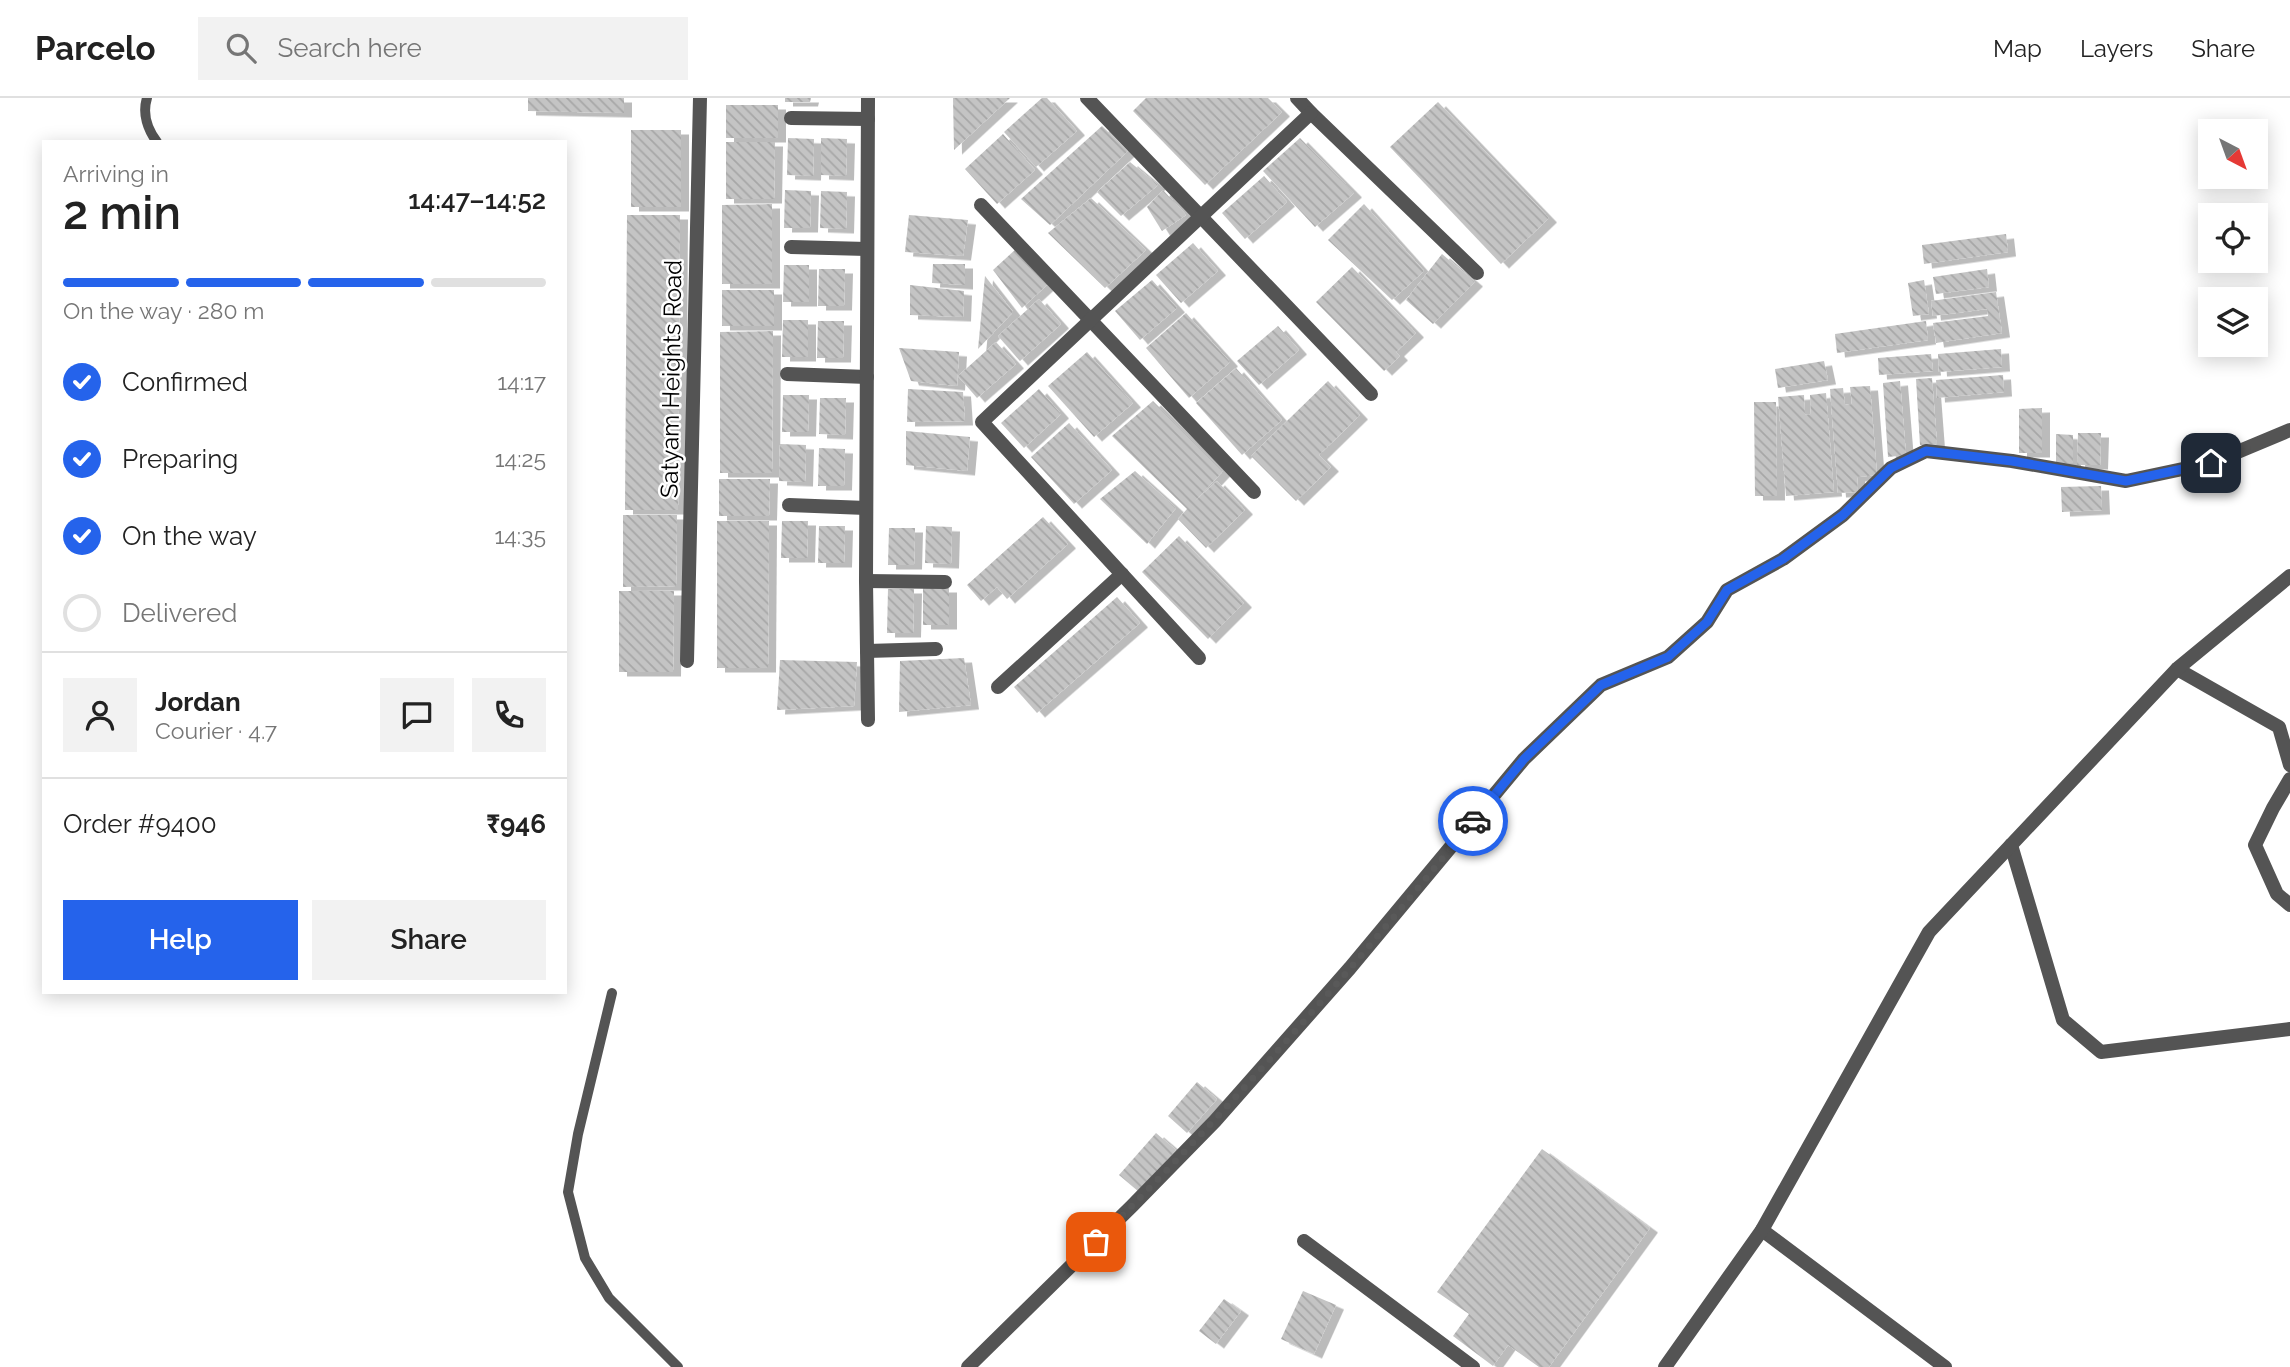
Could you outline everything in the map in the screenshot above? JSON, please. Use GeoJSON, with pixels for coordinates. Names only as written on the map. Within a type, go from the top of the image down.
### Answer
{"type":"FeatureCollection","features":[{"type":"Feature","properties":{"kind":"street","name":"Satyam Heights Road"},"geometry":{"type":"LineString","coordinates":[[687,661],[699,98]]}},
{"type":"Feature","properties":{"kind":"street"},"geometry":{"type":"LineString","coordinates":[[867,720],[868,98]]}},
{"type":"Feature","properties":{"kind":"street"},"geometry":{"type":"LineString","coordinates":[[1087,98],[1371,394]]}},
{"type":"Feature","properties":{"kind":"street"},"geometry":{"type":"LineString","coordinates":[[1297,98],[1477,272]]}},
{"type":"Feature","properties":{"kind":"street"},"geometry":{"type":"LineString","coordinates":[[1199,658],[982,422],[1311,113]]}},
{"type":"Feature","properties":{"kind":"street"},"geometry":{"type":"LineString","coordinates":[[791,118],[868,119]]}},
{"type":"Feature","properties":{"kind":"street"},"geometry":{"type":"LineString","coordinates":[[981,205],[1254,492]]}},
{"type":"Feature","properties":{"kind":"street"},"geometry":{"type":"LineString","coordinates":[[791,247],[867,249]]}},
{"type":"Feature","properties":{"kind":"street"},"geometry":{"type":"LineString","coordinates":[[787,374],[867,377]]}},
{"type":"Feature","properties":{"kind":"street"},"geometry":{"type":"LineString","coordinates":[[968,1367],[1215,1121],[1350,968],[1524,759],[1601,685],[1668,657],[1707,622],[1727,590],[1783,559],[1843,515],[1891,468],[1926,451],[2012,461],[2126,481],[2211,463],[2290,430]]}},
{"type":"Feature","properties":{"kind":"street"},"geometry":{"type":"LineString","coordinates":[[789,505],[866,508]]}},
{"type":"Feature","properties":{"kind":"street"},"geometry":{"type":"LineString","coordinates":[[998,687],[1122,574]]}},
{"type":"Feature","properties":{"kind":"street"},"geometry":{"type":"LineString","coordinates":[[1665,1367],[1762,1230],[1929,932],[2177,669],[2290,576]]}},
{"type":"Feature","properties":{"kind":"street"},"geometry":{"type":"LineString","coordinates":[[866,581],[945,582]]}},
{"type":"Feature","properties":{"kind":"street"},"geometry":{"type":"LineString","coordinates":[[867,651],[936,649]]}},
{"type":"Feature","properties":{"kind":"street"},"geometry":{"type":"LineString","coordinates":[[2177,669],[2278,727],[2290,765]]}},
{"type":"Feature","properties":{"kind":"street"},"geometry":{"type":"LineString","coordinates":[[2290,779],[2255,845],[2277,894],[2290,905]]}},
{"type":"Feature","properties":{"kind":"street"},"geometry":{"type":"LineString","coordinates":[[2011,845],[2063,1020],[2101,1052],[2290,1028]]}},
{"type":"Feature","properties":{"kind":"street"},"geometry":{"type":"LineString","coordinates":[[1762,1230],[1945,1367]]}},
{"type":"Feature","properties":{"kind":"street"},"geometry":{"type":"LineString","coordinates":[[1304,1241],[1472,1367]]}},
{"type":"Feature","properties":{"kind":"lane"},"geometry":{"type":"LineString","coordinates":[[147,98],[145,103],[148,131],[155,140]]}},
{"type":"Feature","properties":{"kind":"lane"},"geometry":{"type":"LineString","coordinates":[[612,993],[578,1134],[568,1192],[585,1258],[609,1298],[678,1367]]}},
{"type":"Feature","properties":{"kind":"building"},"geometry":{"type":"Polygon","coordinates":[[[528,98],[624,98],[624,113],[528,111],[528,98]]]}},
{"type":"Feature","properties":{"kind":"building"},"geometry":{"type":"Polygon","coordinates":[[[785,98],[811,98],[810,102],[785,102],[785,98]]]}},
{"type":"Feature","properties":{"kind":"building"},"geometry":{"type":"Polygon","coordinates":[[[953,98],[1010,98],[954,150],[953,98]]]}},
{"type":"Feature","properties":{"kind":"building"},"geometry":{"type":"Polygon","coordinates":[[[1042,98],[1047,98],[1077,131],[1036,167],[1004,132],[1042,98]]]}},
{"type":"Feature","properties":{"kind":"building"},"geometry":{"type":"Polygon","coordinates":[[[1146,98],[1268,98],[1282,112],[1205,185],[1133,111],[1146,98]]]}},
{"type":"Feature","properties":{"kind":"building"},"geometry":{"type":"Polygon","coordinates":[[[1438,102],[1549,218],[1501,264],[1390,147],[1438,102]]]}},
{"type":"Feature","properties":{"kind":"building"},"geometry":{"type":"Polygon","coordinates":[[[726,105],[778,105],[778,138],[726,138],[726,105]]]}},
{"type":"Feature","properties":{"kind":"building"},"geometry":{"type":"Polygon","coordinates":[[[1102,126],[1128,151],[1050,225],[1021,199],[1102,126]]]}},
{"type":"Feature","properties":{"kind":"building"},"geometry":{"type":"Polygon","coordinates":[[[631,130],[681,130],[681,207],[631,207],[631,130]]]}},
{"type":"Feature","properties":{"kind":"building"},"geometry":{"type":"Polygon","coordinates":[[[1003,134],[1035,170],[997,204],[965,169],[1003,134]]]}},
{"type":"Feature","properties":{"kind":"building"},"geometry":{"type":"Polygon","coordinates":[[[788,138],[814,139],[813,176],[787,175],[788,138]]]}},
{"type":"Feature","properties":{"kind":"building"},"geometry":{"type":"Polygon","coordinates":[[[821,138],[847,139],[846,176],[821,175],[821,138]]]}},
{"type":"Feature","properties":{"kind":"building"},"geometry":{"type":"Polygon","coordinates":[[[1300,138],[1354,193],[1315,227],[1263,171],[1300,138]]]}},
{"type":"Feature","properties":{"kind":"building"},"geometry":{"type":"Polygon","coordinates":[[[726,142],[775,142],[774,199],[726,199],[726,142]]]}},
{"type":"Feature","properties":{"kind":"building"},"geometry":{"type":"Polygon","coordinates":[[[1130,162],[1158,185],[1121,216],[1097,192],[1130,162]]]}},
{"type":"Feature","properties":{"kind":"building"},"geometry":{"type":"Polygon","coordinates":[[[1264,176],[1287,202],[1245,239],[1222,213],[1264,176]]]}},
{"type":"Feature","properties":{"kind":"building"},"geometry":{"type":"Polygon","coordinates":[[[785,190],[811,191],[810,228],[784,228],[785,190]]]}},
{"type":"Feature","properties":{"kind":"building"},"geometry":{"type":"Polygon","coordinates":[[[1163,190],[1186,215],[1162,231],[1147,207],[1163,190]]]}},
{"type":"Feature","properties":{"kind":"building"},"geometry":{"type":"Polygon","coordinates":[[[821,191],[847,192],[846,229],[820,228],[821,191]]]}},
{"type":"Feature","properties":{"kind":"building"},"geometry":{"type":"Polygon","coordinates":[[[1091,198],[1146,250],[1105,288],[1048,233],[1091,198]]]}},
{"type":"Feature","properties":{"kind":"building"},"geometry":{"type":"Polygon","coordinates":[[[772,204],[772,284],[722,284],[722,205],[772,204]]]}},
{"type":"Feature","properties":{"kind":"building"},"geometry":{"type":"Polygon","coordinates":[[[1364,204],[1424,271],[1392,300],[1328,240],[1364,204]]]}},
{"type":"Feature","properties":{"kind":"building"},"geometry":{"type":"Polygon","coordinates":[[[627,215],[680,215],[678,510],[625,510],[627,215]]]}},
{"type":"Feature","properties":{"kind":"building"},"geometry":{"type":"Polygon","coordinates":[[[909,215],[968,220],[963,256],[905,252],[909,215]]]}},
{"type":"Feature","properties":{"kind":"building"},"geometry":{"type":"Polygon","coordinates":[[[2006,234],[2008,252],[1924,264],[1922,245],[2006,234]]]}},
{"type":"Feature","properties":{"kind":"building"},"geometry":{"type":"Polygon","coordinates":[[[1193,243],[1218,271],[1181,303],[1156,275],[1193,243]]]}},
{"type":"Feature","properties":{"kind":"building"},"geometry":{"type":"Polygon","coordinates":[[[1016,249],[1048,284],[1022,308],[993,270],[1016,249]]]}},
{"type":"Feature","properties":{"kind":"building"},"geometry":{"type":"Polygon","coordinates":[[[1442,254],[1475,282],[1433,324],[1406,300],[1442,254]]]}},
{"type":"Feature","properties":{"kind":"building"},"geometry":{"type":"Polygon","coordinates":[[[933,264],[965,264],[965,285],[932,283],[933,264]]]}},
{"type":"Feature","properties":{"kind":"building"},"geometry":{"type":"Polygon","coordinates":[[[784,265],[809,265],[809,302],[783,302],[784,265]]]}},
{"type":"Feature","properties":{"kind":"building"},"geometry":{"type":"Polygon","coordinates":[[[1352,267],[1416,333],[1396,352],[1400,356],[1384,371],[1316,302],[1352,267]]]}},
{"type":"Feature","properties":{"kind":"building"},"geometry":{"type":"Polygon","coordinates":[[[819,269],[845,269],[844,306],[818,306],[819,269]]]}},
{"type":"Feature","properties":{"kind":"building"},"geometry":{"type":"Polygon","coordinates":[[[1987,269],[1989,287],[1936,294],[1933,277],[1987,269]]]}},
{"type":"Feature","properties":{"kind":"building"},"geometry":{"type":"Polygon","coordinates":[[[985,276],[1013,312],[978,349],[985,276]]]}},
{"type":"Feature","properties":{"kind":"building"},"geometry":{"type":"Polygon","coordinates":[[[1152,280],[1177,308],[1140,340],[1115,311],[1152,280]]]}},
{"type":"Feature","properties":{"kind":"building"},"geometry":{"type":"Polygon","coordinates":[[[1924,280],[1929,314],[1913,316],[1908,283],[1924,280]]]}},
{"type":"Feature","properties":{"kind":"building"},"geometry":{"type":"Polygon","coordinates":[[[910,285],[964,291],[963,317],[910,315],[910,285]]]}},
{"type":"Feature","properties":{"kind":"building"},"geometry":{"type":"Polygon","coordinates":[[[722,290],[774,290],[774,326],[722,326],[722,290]]]}},
{"type":"Feature","properties":{"kind":"building"},"geometry":{"type":"Polygon","coordinates":[[[1996,292],[2002,333],[1936,343],[1933,323],[1988,316],[1987,309],[1933,316],[1931,301],[1996,292]]]}},
{"type":"Feature","properties":{"kind":"building"},"geometry":{"type":"Polygon","coordinates":[[[1039,299],[1061,324],[1020,361],[998,336],[1039,299]]]}},
{"type":"Feature","properties":{"kind":"building"},"geometry":{"type":"Polygon","coordinates":[[[1186,313],[1230,362],[1189,398],[1146,348],[1186,313]]]}},
{"type":"Feature","properties":{"kind":"building"},"geometry":{"type":"Polygon","coordinates":[[[783,320],[808,320],[808,357],[782,357],[783,320]]]}},
{"type":"Feature","properties":{"kind":"building"},"geometry":{"type":"Polygon","coordinates":[[[818,321],[844,321],[843,358],[817,358],[818,321]]]}},
{"type":"Feature","properties":{"kind":"building"},"geometry":{"type":"Polygon","coordinates":[[[1926,321],[1928,340],[1837,353],[1835,334],[1926,321]]]}},
{"type":"Feature","properties":{"kind":"building"},"geometry":{"type":"Polygon","coordinates":[[[1278,326],[1299,350],[1259,385],[1237,361],[1278,326]]]}},
{"type":"Feature","properties":{"kind":"building"},"geometry":{"type":"Polygon","coordinates":[[[773,331],[772,473],[720,473],[720,332],[773,331]]]}},
{"type":"Feature","properties":{"kind":"building"},"geometry":{"type":"Polygon","coordinates":[[[996,342],[1016,364],[977,398],[958,376],[996,342]]]}},
{"type":"Feature","properties":{"kind":"building"},"geometry":{"type":"Polygon","coordinates":[[[899,348],[959,352],[957,386],[911,381],[899,348]]]}},
{"type":"Feature","properties":{"kind":"building"},"geometry":{"type":"Polygon","coordinates":[[[2001,349],[2002,367],[1939,372],[1938,354],[2001,349]]]}},
{"type":"Feature","properties":{"kind":"building"},"geometry":{"type":"Polygon","coordinates":[[[1087,352],[1133,403],[1094,437],[1048,386],[1087,352]]]}},
{"type":"Feature","properties":{"kind":"building"},"geometry":{"type":"Polygon","coordinates":[[[1931,354],[1933,371],[1879,375],[1878,358],[1931,354]]]}},
{"type":"Feature","properties":{"kind":"building"},"geometry":{"type":"Polygon","coordinates":[[[1824,361],[1828,380],[1778,388],[1775,369],[1824,361]]]}},
{"type":"Feature","properties":{"kind":"building"},"geometry":{"type":"Polygon","coordinates":[[[1236,368],[1282,420],[1242,455],[1196,403],[1236,368]]]}},
{"type":"Feature","properties":{"kind":"building"},"geometry":{"type":"Polygon","coordinates":[[[2003,375],[2004,392],[1937,398],[1936,380],[2003,375]]]}},
{"type":"Feature","properties":{"kind":"building"},"geometry":{"type":"Polygon","coordinates":[[[1932,378],[1937,444],[1920,445],[1916,379],[1932,378]]]}},
{"type":"Feature","properties":{"kind":"building"},"geometry":{"type":"Polygon","coordinates":[[[1328,381],[1360,415],[1319,455],[1331,467],[1296,501],[1251,456],[1328,381]]]}},
{"type":"Feature","properties":{"kind":"building"},"geometry":{"type":"Polygon","coordinates":[[[1900,381],[1906,455],[1888,457],[1883,383],[1900,381]]]}},
{"type":"Feature","properties":{"kind":"building"},"geometry":{"type":"Polygon","coordinates":[[[1870,386],[1877,475],[1857,477],[1858,492],[1838,493],[1830,389],[1843,388],[1845,405],[1852,404],[1850,387],[1870,386]]]}},
{"type":"Feature","properties":{"kind":"building"},"geometry":{"type":"Polygon","coordinates":[[[908,389],[963,392],[965,421],[907,422],[908,389]]]}},
{"type":"Feature","properties":{"kind":"building"},"geometry":{"type":"Polygon","coordinates":[[[1039,389],[1061,414],[1024,448],[1001,423],[1039,389]]]}},
{"type":"Feature","properties":{"kind":"building"},"geometry":{"type":"Polygon","coordinates":[[[1826,393],[1834,492],[1786,496],[1778,397],[1804,395],[1805,415],[1811,414],[1810,395],[1826,393]]]}},
{"type":"Feature","properties":{"kind":"building"},"geometry":{"type":"Polygon","coordinates":[[[783,395],[809,395],[808,432],[782,432],[783,395]]]}},
{"type":"Feature","properties":{"kind":"building"},"geometry":{"type":"Polygon","coordinates":[[[820,398],[846,398],[845,435],[819,434],[820,398]]]}},
{"type":"Feature","properties":{"kind":"building"},"geometry":{"type":"Polygon","coordinates":[[[1153,401],[1223,471],[1195,501],[1217,481],[1245,510],[1206,548],[1178,519],[1187,509],[1112,436],[1153,401]]]}},
{"type":"Feature","properties":{"kind":"building"},"geometry":{"type":"Polygon","coordinates":[[[1754,402],[1776,402],[1777,496],[1755,496],[1754,402]]]}},
{"type":"Feature","properties":{"kind":"building"},"geometry":{"type":"Polygon","coordinates":[[[2042,408],[2042,453],[2019,453],[2019,409],[2042,408]]]}},
{"type":"Feature","properties":{"kind":"building"},"geometry":{"type":"Polygon","coordinates":[[[1069,423],[1112,470],[1074,504],[1031,457],[1069,423]]]}},
{"type":"Feature","properties":{"kind":"building"},"geometry":{"type":"Polygon","coordinates":[[[906,431],[970,437],[967,471],[906,465],[906,431]]]}},
{"type":"Feature","properties":{"kind":"building"},"geometry":{"type":"Polygon","coordinates":[[[2078,433],[2101,433],[2100,465],[2077,465],[2078,433]]]}},
{"type":"Feature","properties":{"kind":"building"},"geometry":{"type":"Polygon","coordinates":[[[2056,434],[2073,435],[2073,463],[2056,463],[2056,434]]]}},
{"type":"Feature","properties":{"kind":"building"},"geometry":{"type":"Polygon","coordinates":[[[780,444],[806,445],[805,482],[779,481],[780,444]]]}},
{"type":"Feature","properties":{"kind":"building"},"geometry":{"type":"Polygon","coordinates":[[[819,448],[845,449],[844,486],[818,486],[819,448]]]}},
{"type":"Feature","properties":{"kind":"building"},"geometry":{"type":"Polygon","coordinates":[[[1135,471],[1176,508],[1147,544],[1100,499],[1135,471]]]}},
{"type":"Feature","properties":{"kind":"building"},"geometry":{"type":"Polygon","coordinates":[[[719,479],[770,479],[769,516],[719,516],[719,479]]]}},
{"type":"Feature","properties":{"kind":"building"},"geometry":{"type":"Polygon","coordinates":[[[2101,486],[2102,510],[2062,512],[2061,487],[2101,486]]]}},
{"type":"Feature","properties":{"kind":"building"},"geometry":{"type":"Polygon","coordinates":[[[623,515],[677,515],[676,586],[623,587],[623,515]]]}},
{"type":"Feature","properties":{"kind":"building"},"geometry":{"type":"Polygon","coordinates":[[[1043,517],[1068,544],[1007,599],[997,587],[981,601],[967,585],[1043,517]]]}},
{"type":"Feature","properties":{"kind":"building"},"geometry":{"type":"Polygon","coordinates":[[[717,521],[769,521],[768,668],[717,668],[717,521]]]}},
{"type":"Feature","properties":{"kind":"building"},"geometry":{"type":"Polygon","coordinates":[[[782,521],[808,521],[807,558],[781,558],[782,521]]]}},
{"type":"Feature","properties":{"kind":"building"},"geometry":{"type":"Polygon","coordinates":[[[819,526],[845,526],[844,563],[818,563],[819,526]]]}},
{"type":"Feature","properties":{"kind":"building"},"geometry":{"type":"Polygon","coordinates":[[[926,526],[952,527],[951,564],[925,563],[926,526]]]}},
{"type":"Feature","properties":{"kind":"building"},"geometry":{"type":"Polygon","coordinates":[[[889,528],[915,528],[914,565],[888,565],[889,528]]]}},
{"type":"Feature","properties":{"kind":"building"},"geometry":{"type":"Polygon","coordinates":[[[1179,536],[1244,603],[1208,639],[1142,572],[1179,536]]]}},
{"type":"Feature","properties":{"kind":"building"},"geometry":{"type":"Polygon","coordinates":[[[923,588],[949,588],[949,625],[923,625],[923,588]]]}},
{"type":"Feature","properties":{"kind":"building"},"geometry":{"type":"Polygon","coordinates":[[[888,589],[914,589],[913,633],[887,633],[888,589]]]}},
{"type":"Feature","properties":{"kind":"building"},"geometry":{"type":"Polygon","coordinates":[[[619,591],[674,591],[673,672],[619,672],[619,591]]]}},
{"type":"Feature","properties":{"kind":"building"},"geometry":{"type":"Polygon","coordinates":[[[1117,597],[1140,623],[1037,713],[1014,687],[1117,597]]]}},
{"type":"Feature","properties":{"kind":"building"},"geometry":{"type":"Polygon","coordinates":[[[964,658],[971,705],[899,712],[900,661],[964,658]]]}},
{"type":"Feature","properties":{"kind":"building"},"geometry":{"type":"Polygon","coordinates":[[[780,660],[857,662],[854,706],[777,710],[780,660]]]}},
{"type":"Feature","properties":{"kind":"building"},"geometry":{"type":"Polygon","coordinates":[[[1197,1082],[1217,1099],[1187,1133],[1168,1116],[1197,1082]]]}},
{"type":"Feature","properties":{"kind":"building"},"geometry":{"type":"Polygon","coordinates":[[[1156,1133],[1176,1150],[1139,1192],[1119,1175],[1156,1133]]]}},
{"type":"Feature","properties":{"kind":"building"},"geometry":{"type":"Polygon","coordinates":[[[1542,1149],[1650,1228],[1549,1367],[1539,1367],[1508,1345],[1493,1366],[1453,1336],[1469,1314],[1437,1292],[1542,1149]]]}},
{"type":"Feature","properties":{"kind":"building"},"geometry":{"type":"Polygon","coordinates":[[[1303,1291],[1336,1305],[1314,1354],[1281,1339],[1303,1291]]]}},
{"type":"Feature","properties":{"kind":"building"},"geometry":{"type":"Polygon","coordinates":[[[1224,1299],[1241,1311],[1216,1344],[1199,1331],[1224,1299]]]}},
{"type":"Feature","properties":{"kind":"way so far"},"geometry":{"type":"LineString","coordinates":[[1096,1242],[1215,1121],[1350,968],[1473,821]]}},
{"type":"Feature","properties":{"kind":"route"},"geometry":{"type":"LineString","coordinates":[[1473,821],[1524,759],[1601,685],[1668,657],[1707,622],[1727,590],[1783,559],[1843,515],[1891,468],[1926,451],[2012,461],[2126,481],[2211,463]]}}]}
